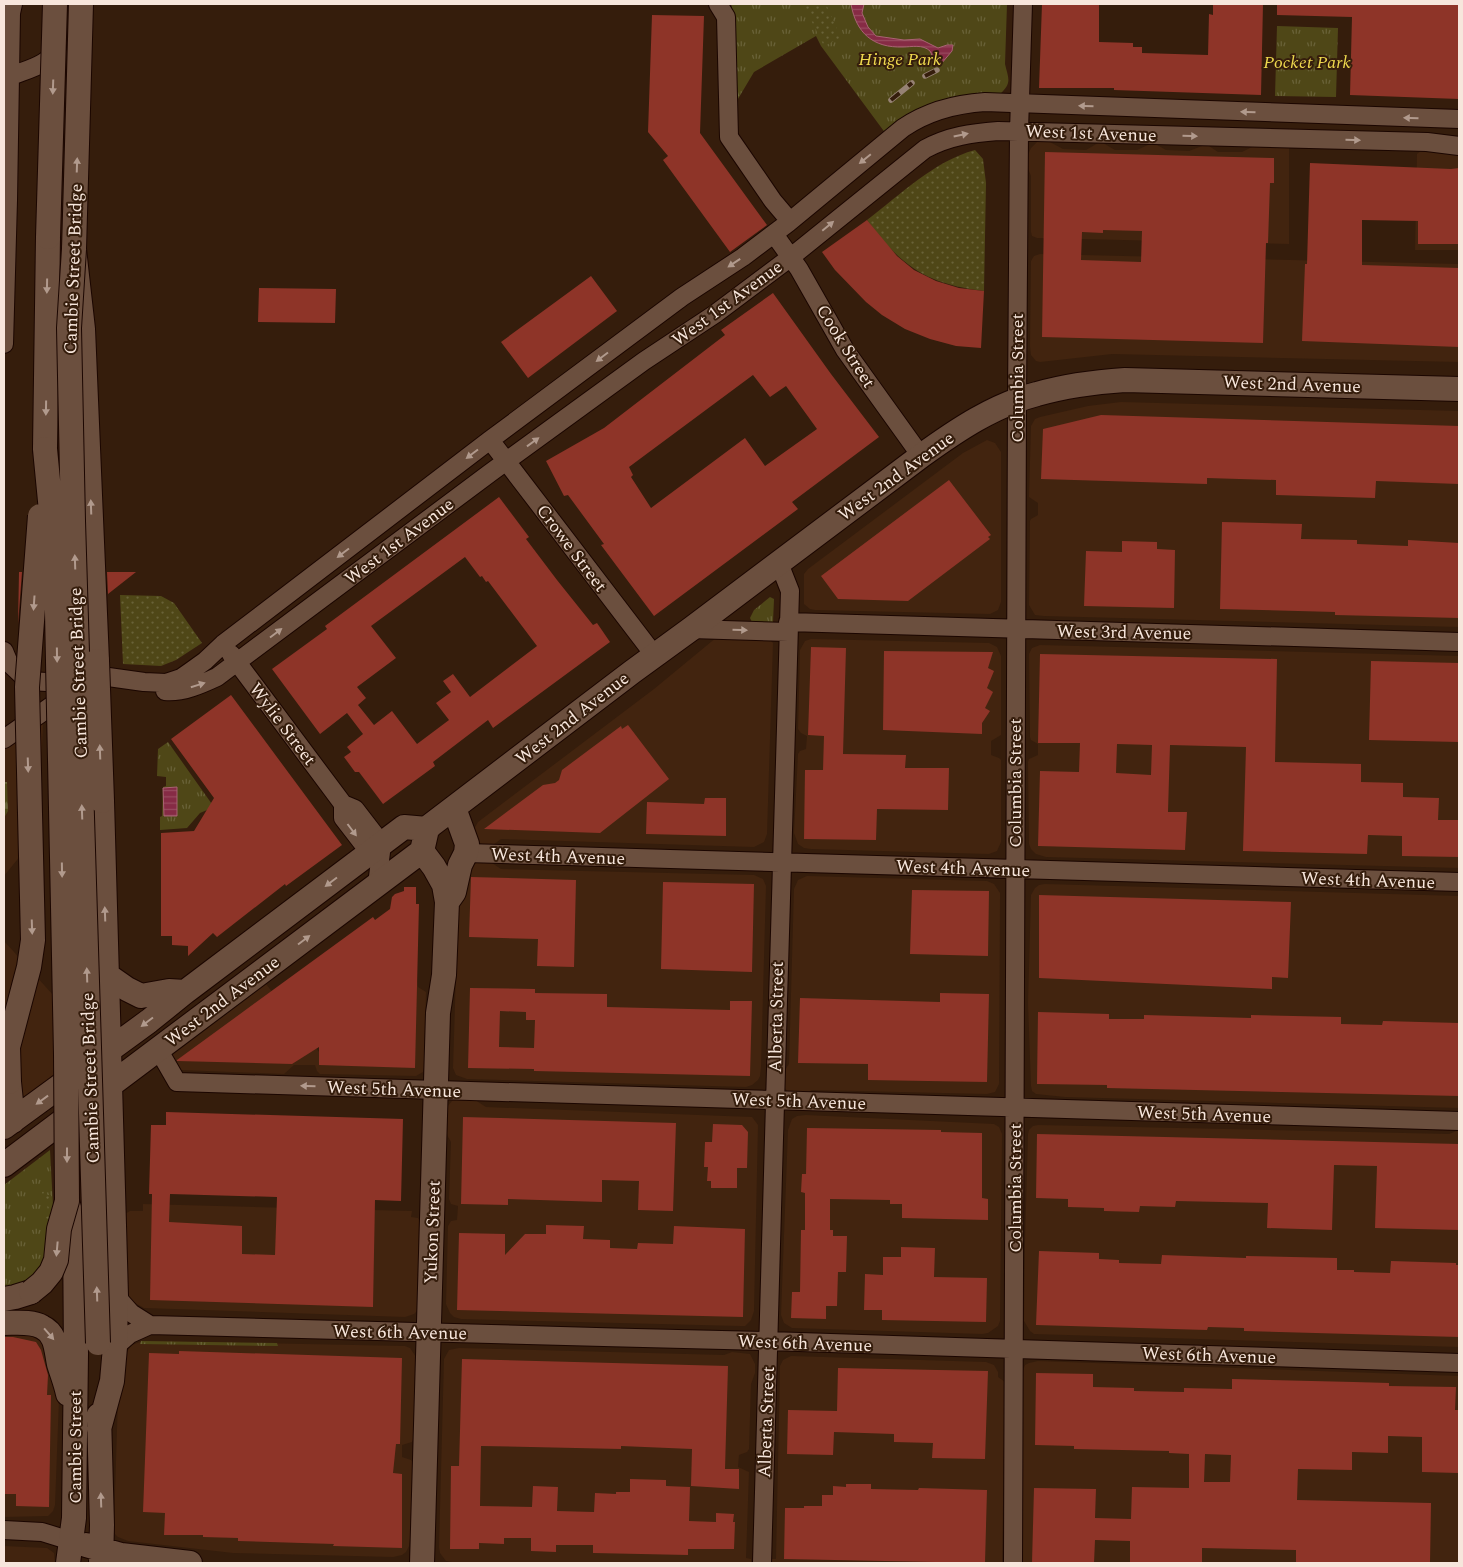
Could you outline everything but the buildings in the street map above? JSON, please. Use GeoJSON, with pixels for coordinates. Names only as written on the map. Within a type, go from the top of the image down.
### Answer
{"type":"FeatureCollection","features":[{"type":"Feature","properties":{"kind":"main road","name":"Cambie Street Bridge"},"geometry":{"type":"LineString","coordinates":[[55,4],[48,237],[45,450],[56,563],[66,1037],[67,1202],[75,1228],[75,1330]]}},
{"type":"Feature","properties":{"kind":"main road","name":"Cambie Street Bridge"},"geometry":{"type":"LineString","coordinates":[[81,4],[74,249],[69,328],[73,511],[106,1345]]}},
{"type":"Feature","properties":{"kind":"main road"},"geometry":{"type":"LineString","coordinates":[[74,249],[84,329],[107,969],[116,1296],[106,1345]]}},
{"type":"Feature","properties":{"kind":"main road","name":"West 2nd Avenue"},"geometry":{"type":"LineString","coordinates":[[4,1165],[377,885],[454,808],[921,456],[951,434],[980,417],[1036,394],[1096,382],[1125,380],[1459,388]]}},
{"type":"Feature","properties":{"kind":"main road"},"geometry":{"type":"LineString","coordinates":[[8,1124],[8,1047],[25,982],[33,940],[27,688],[45,450]]}},
{"type":"Feature","properties":{"kind":"main road","name":"Yukon Street"},"geometry":{"type":"LineString","coordinates":[[447,902],[454,892],[460,865],[466,853],[466,838],[454,808]]}},
{"type":"Feature","properties":{"kind":"main road","name":"West 2nd Avenue"},"geometry":{"type":"LineString","coordinates":[[8,1124],[404,827],[424,840]]}},
{"type":"Feature","properties":{"kind":"main road","name":"Yukon Street"},"geometry":{"type":"LineString","coordinates":[[422,1563],[438,1012],[444,975],[447,902],[444,885],[434,867],[424,840]]}},
{"type":"Feature","properties":{"kind":"main road"},"geometry":{"type":"LineString","coordinates":[[107,969],[127,989],[141,996],[169,991],[184,992]]}},
{"type":"Feature","properties":{"kind":"main road"},"geometry":{"type":"LineString","coordinates":[[4,1299],[31,1292],[42,1284],[51,1272],[56,1260],[59,1229],[67,1202]]}},
{"type":"Feature","properties":{"kind":"main road"},"geometry":{"type":"LineString","coordinates":[[4,1323],[34,1324],[42,1326],[49,1332],[54,1340],[75,1419]]}},
{"type":"Feature","properties":{"kind":"main road","name":"Cambie Street"},"geometry":{"type":"LineString","coordinates":[[70,1552],[74,1518],[75,1330]]}},
{"type":"Feature","properties":{"kind":"main road","name":"Cambie Street"},"geometry":{"type":"LineString","coordinates":[[101,1556],[99,1429],[106,1345]]}},
{"type":"Feature","properties":{"kind":"main road"},"geometry":{"type":"LineString","coordinates":[[70,1552],[101,1556],[121,1555],[190,1563]]}},
{"type":"Feature","properties":{"kind":"street"},"geometry":{"type":"LineString","coordinates":[[4,344],[11,13],[13,4]]}},
{"type":"Feature","properties":{"kind":"street"},"geometry":{"type":"LineString","coordinates":[[10,76],[43,63],[54,54],[57,46],[57,11],[55,4]]}},
{"type":"Feature","properties":{"kind":"street"},"geometry":{"type":"LineString","coordinates":[[718,4],[726,17],[729,137],[772,201],[790,221]]}},
{"type":"Feature","properties":{"kind":"street","name":"Columbia Street"},"geometry":{"type":"LineString","coordinates":[[1013,1563],[1017,401],[1019,131],[1023,4]]}},
{"type":"Feature","properties":{"kind":"street","name":"West 1st Avenue"},"geometry":{"type":"LineString","coordinates":[[4,651],[9,662],[28,681],[66,683],[94,675],[166,683],[180,678],[205,661],[223,644],[490,440],[682,297],[774,234],[894,135],[915,120],[953,105],[985,102],[1459,119]]}},
{"type":"Feature","properties":{"kind":"street","name":"West 1st Avenue"},"geometry":{"type":"LineString","coordinates":[[4,739],[74,691],[100,684],[171,692],[202,684],[217,677],[644,360],[715,314],[791,257],[925,149],[937,142],[973,132],[1019,131],[1427,142],[1459,146]]}},
{"type":"Feature","properties":{"kind":"street","name":"Cook Street"},"geometry":{"type":"LineString","coordinates":[[774,234],[799,269],[845,350],[921,456]]}},
{"type":"Feature","properties":{"kind":"street","name":"Crowe Street"},"geometry":{"type":"LineString","coordinates":[[490,440],[655,656]]}},
{"type":"Feature","properties":{"kind":"street","name":"Alberta Street"},"geometry":{"type":"LineString","coordinates":[[762,1563],[780,863],[790,591],[779,563]]}},
{"type":"Feature","properties":{"kind":"street","name":"West 3rd Avenue"},"geometry":{"type":"LineString","coordinates":[[691,629],[788,627],[1016,629],[1459,642]]}},
{"type":"Feature","properties":{"kind":"street","name":"Wylie Street"},"geometry":{"type":"LineString","coordinates":[[223,644],[343,804],[355,809],[376,849]]}},
{"type":"Feature","properties":{"kind":"street"},"geometry":{"type":"LineString","coordinates":[[376,849],[377,885]]}},
{"type":"Feature","properties":{"kind":"street","name":"West 4th Avenue"},"geometry":{"type":"LineString","coordinates":[[466,853],[1459,882]]}},
{"type":"Feature","properties":{"kind":"street","name":"West 5th Avenue"},"geometry":{"type":"LineString","coordinates":[[158,1049],[177,1082],[1459,1121]]}},
{"type":"Feature","properties":{"kind":"street"},"geometry":{"type":"LineString","coordinates":[[116,1296],[131,1313],[150,1325]]}},
{"type":"Feature","properties":{"kind":"street","name":"West 6th Avenue"},"geometry":{"type":"LineString","coordinates":[[106,1345],[150,1325],[1014,1348],[1459,1363]]}},
{"type":"Feature","properties":{"kind":"street"},"geometry":{"type":"LineString","coordinates":[[4,1530],[42,1532],[70,1552]]}},
{"type":"Feature","properties":{"kind":"shaded area"},"geometry":{"type":"Polygon","coordinates":[[[851,4],[864,4],[862,13],[868,27],[876,36],[904,40],[920,39],[938,48],[953,45],[952,51],[941,64],[934,63],[930,51],[924,47],[892,47],[883,45],[868,37],[862,31],[853,14],[851,4]]]}},
{"type":"Feature","properties":{"kind":"shaded area"},"geometry":{"type":"Polygon","coordinates":[[[1048,141],[1063,149],[1086,150],[1098,143],[1103,143],[1115,150],[1137,150],[1150,144],[1157,145],[1166,150],[1189,151],[1202,146],[1209,146],[1218,152],[1242,152],[1254,146],[1289,146],[1289,244],[1037,238],[1032,236],[1031,176],[1027,166],[1027,157],[1031,148],[1037,142],[1048,141]]]}},
{"type":"Feature","properties":{"kind":"shaded area"},"geometry":{"type":"Polygon","coordinates":[[[1422,150],[1459,153],[1459,250],[1415,250],[1417,154],[1422,150]]]}},
{"type":"Feature","properties":{"kind":"shaded area"},"geometry":{"type":"Polygon","coordinates":[[[1040,254],[1459,264],[1459,362],[1112,354],[1036,361],[1031,355],[1030,346],[1031,261],[1034,256],[1040,254]]]}},
{"type":"Feature","properties":{"kind":"shaded area"},"geometry":{"type":"Polygon","coordinates":[[[1121,402],[1459,411],[1459,627],[1035,615],[1029,605],[1030,521],[1038,515],[1038,503],[1029,497],[1031,426],[1035,419],[1040,417],[1088,406],[1121,402]]]}},
{"type":"Feature","properties":{"kind":"shaded area"},"geometry":{"type":"Polygon","coordinates":[[[987,440],[995,443],[1001,452],[1001,602],[998,610],[990,614],[815,610],[810,609],[804,604],[804,574],[808,569],[963,453],[987,440]]]}},
{"type":"Feature","properties":{"kind":"shaded area"},"geometry":{"type":"Polygon","coordinates":[[[717,637],[769,639],[773,643],[767,834],[764,842],[754,847],[501,839],[493,845],[478,842],[473,831],[478,822],[654,689],[717,637]]]}},
{"type":"Feature","properties":{"kind":"shaded area"},"geometry":{"type":"Polygon","coordinates":[[[811,639],[989,643],[997,647],[1001,656],[1001,735],[991,741],[991,755],[1001,760],[1001,842],[997,851],[989,854],[811,849],[804,848],[798,844],[794,833],[798,754],[806,749],[807,736],[798,729],[800,650],[805,641],[811,639]]]}},
{"type":"Feature","properties":{"kind":"shaded area"},"geometry":{"type":"Polygon","coordinates":[[[1040,645],[1459,656],[1459,868],[1046,857],[1036,854],[1029,844],[1028,762],[1029,759],[1038,755],[1038,744],[1031,740],[1030,737],[1029,654],[1032,648],[1040,645]]]}},
{"type":"Feature","properties":{"kind":"shaded area"},"geometry":{"type":"Polygon","coordinates":[[[43,724],[38,834],[4,876],[4,749],[11,742],[43,724]]]}},
{"type":"Feature","properties":{"kind":"shaded area"},"geometry":{"type":"Polygon","coordinates":[[[177,787],[177,816],[164,816],[163,788],[177,787]]]}},
{"type":"Feature","properties":{"kind":"shaded area"},"geometry":{"type":"Polygon","coordinates":[[[492,863],[501,869],[754,875],[763,879],[766,886],[761,1067],[758,1080],[746,1087],[467,1079],[456,1075],[453,1068],[459,877],[471,864],[492,863]]]}},
{"type":"Feature","properties":{"kind":"shaded area"},"geometry":{"type":"Polygon","coordinates":[[[807,876],[987,881],[994,884],[1000,893],[999,1084],[995,1092],[987,1094],[812,1090],[806,1094],[788,1092],[784,1087],[783,1073],[789,1064],[794,889],[798,880],[807,876]]]}},
{"type":"Feature","properties":{"kind":"shaded area"},"geometry":{"type":"Polygon","coordinates":[[[1045,884],[1459,896],[1459,1108],[1065,1097],[1036,1094],[1032,1091],[1031,1086],[1028,1003],[1031,895],[1035,888],[1045,884]]]}},
{"type":"Feature","properties":{"kind":"shaded area"},"geometry":{"type":"Polygon","coordinates":[[[4,941],[95,1041],[95,1051],[4,1115],[4,941]]]}},
{"type":"Feature","properties":{"kind":"shaded area"},"geometry":{"type":"Polygon","coordinates":[[[417,979],[418,987],[426,992],[424,1068],[423,1072],[416,1076],[320,1074],[315,1065],[294,1065],[284,1074],[181,1070],[176,1068],[171,1056],[266,984],[320,1053],[417,979]]]}},
{"type":"Feature","properties":{"kind":"shaded area"},"geometry":{"type":"Polygon","coordinates":[[[475,1100],[486,1107],[752,1117],[758,1125],[754,1311],[751,1320],[745,1326],[740,1326],[461,1319],[454,1317],[446,1304],[448,1226],[451,1221],[457,1220],[458,1206],[451,1204],[449,1199],[451,1142],[446,1133],[447,1107],[452,1101],[475,1100]]]}},
{"type":"Feature","properties":{"kind":"shaded area"},"geometry":{"type":"Polygon","coordinates":[[[797,1116],[994,1124],[999,1127],[1002,1134],[1000,1321],[998,1326],[988,1333],[982,1334],[792,1328],[784,1323],[781,1315],[788,1130],[792,1119],[797,1116]]]}},
{"type":"Feature","properties":{"kind":"shaded area"},"geometry":{"type":"Polygon","coordinates":[[[1033,1126],[1449,1134],[1459,1130],[1459,1347],[1034,1334],[1024,1321],[1025,1243],[1028,1134],[1033,1126]]]}},
{"type":"Feature","properties":{"kind":"shaded area"},"geometry":{"type":"Polygon","coordinates":[[[143,1204],[412,1211],[411,1217],[418,1218],[419,1220],[417,1311],[405,1317],[144,1308],[130,1300],[124,1292],[123,1215],[130,1211],[143,1211],[143,1204]]]}},
{"type":"Feature","properties":{"kind":"shaded area"},"geometry":{"type":"Polygon","coordinates":[[[4,1326],[42,1335],[59,1399],[55,1505],[53,1511],[48,1516],[4,1517],[4,1326]]]}},
{"type":"Feature","properties":{"kind":"shaded area"},"geometry":{"type":"Polygon","coordinates":[[[143,1341],[405,1346],[410,1348],[416,1357],[413,1440],[402,1445],[402,1457],[413,1462],[410,1539],[406,1552],[393,1557],[233,1553],[128,1541],[118,1537],[115,1534],[114,1525],[119,1366],[122,1358],[132,1345],[143,1341]]]}},
{"type":"Feature","properties":{"kind":"shaded area"},"geometry":{"type":"Polygon","coordinates":[[[459,1348],[724,1355],[732,1352],[750,1354],[755,1364],[755,1373],[751,1384],[749,1449],[747,1452],[739,1455],[738,1467],[749,1472],[746,1558],[751,1559],[751,1563],[495,1563],[446,1561],[440,1553],[439,1547],[444,1359],[449,1350],[459,1348]]]}},
{"type":"Feature","properties":{"kind":"shaded area"},"geometry":{"type":"Polygon","coordinates":[[[791,1356],[986,1362],[994,1365],[998,1372],[998,1377],[1005,1382],[1002,1563],[771,1563],[771,1559],[776,1559],[780,1366],[783,1360],[791,1356]]]}},
{"type":"Feature","properties":{"kind":"shaded area"},"geometry":{"type":"Polygon","coordinates":[[[1038,1361],[1459,1376],[1459,1563],[1022,1563],[1022,1373],[1025,1365],[1038,1361]]]}},
{"type":"Feature","properties":{"kind":"shaded area"},"geometry":{"type":"Polygon","coordinates":[[[4,1546],[47,1548],[54,1553],[55,1563],[4,1563],[4,1546]]]}},
{"type":"Feature","properties":{"kind":"green space","name":"Hinge Park"},"geometry":{"type":"Polygon","coordinates":[[[731,4],[1007,4],[1005,64],[1008,84],[999,95],[886,134],[821,46],[816,36],[754,72],[732,109],[731,4]]]}},
{"type":"Feature","properties":{"kind":"green space"},"geometry":{"type":"Polygon","coordinates":[[[803,4],[826,4],[841,38],[824,46],[803,4]]]}},
{"type":"Feature","properties":{"kind":"green space","name":"Pocket Park"},"geometry":{"type":"Polygon","coordinates":[[[1277,26],[1338,28],[1336,97],[1275,96],[1277,26]]]}},
{"type":"Feature","properties":{"kind":"green space"},"geometry":{"type":"Polygon","coordinates":[[[975,150],[983,159],[986,183],[984,291],[946,283],[930,278],[916,270],[891,250],[867,220],[932,170],[960,155],[975,150]]]}},
{"type":"Feature","properties":{"kind":"green space"},"geometry":{"type":"Polygon","coordinates":[[[120,595],[161,596],[174,603],[202,643],[176,660],[161,666],[123,664],[120,595]]]}},
{"type":"Feature","properties":{"kind":"green space"},"geometry":{"type":"Polygon","coordinates":[[[770,597],[774,599],[773,622],[771,624],[752,622],[750,618],[754,610],[770,597]]]}},
{"type":"Feature","properties":{"kind":"green space"},"geometry":{"type":"Polygon","coordinates":[[[168,742],[214,807],[200,813],[187,828],[160,830],[163,787],[166,786],[166,777],[157,776],[158,749],[168,742]]]}},
{"type":"Feature","properties":{"kind":"green space"},"geometry":{"type":"Polygon","coordinates":[[[4,782],[7,782],[8,811],[4,818],[4,782]]]}},
{"type":"Feature","properties":{"kind":"green space"},"geometry":{"type":"Polygon","coordinates":[[[50,1150],[54,1224],[42,1269],[24,1285],[4,1292],[4,1185],[50,1150]]]}},
{"type":"Feature","properties":{"kind":"green space"},"geometry":{"type":"Polygon","coordinates":[[[45,1191],[46,1195],[51,1195],[51,1218],[48,1230],[44,1218],[50,1215],[42,1192],[45,1191]]]}},
{"type":"Feature","properties":{"kind":"green space"},"geometry":{"type":"Polygon","coordinates":[[[141,1341],[277,1343],[278,1346],[140,1344],[141,1341]]]}},
{"type":"Feature","properties":{"kind":"railway"},"geometry":{"type":"LineString","coordinates":[[925,76],[937,70]]}},
{"type":"Feature","properties":{"kind":"railway"},"geometry":{"type":"LineString","coordinates":[[891,100],[912,83]]}}]}
